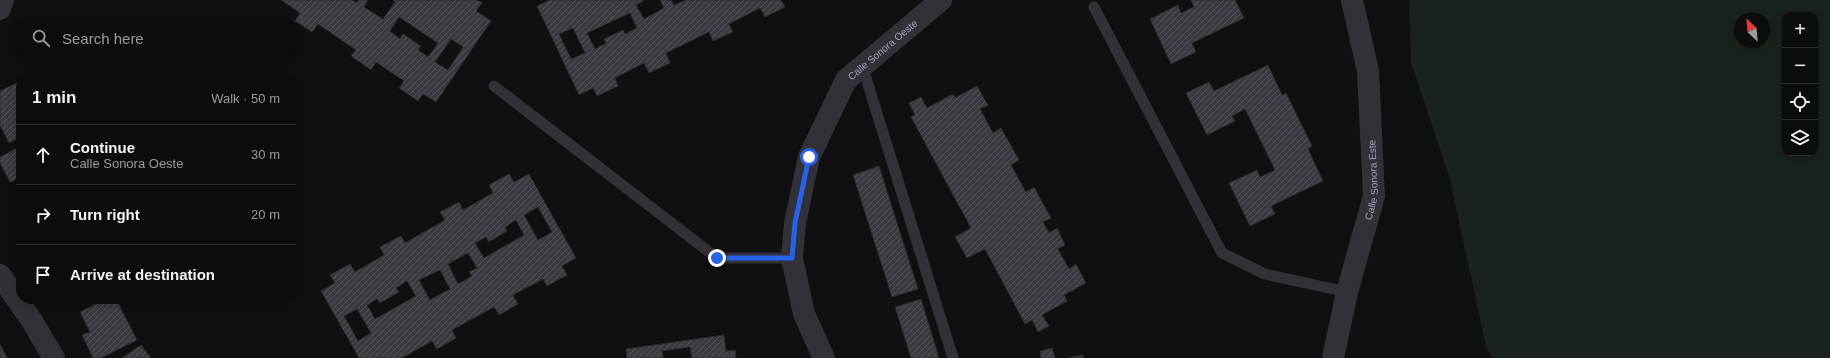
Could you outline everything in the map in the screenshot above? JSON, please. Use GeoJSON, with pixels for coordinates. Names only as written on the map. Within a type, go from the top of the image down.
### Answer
{"type":"FeatureCollection","features":[{"type":"Feature","properties":{"kind":"street"},"geometry":{"type":"LineString","coordinates":[[0,9],[3,0]]}},
{"type":"Feature","properties":{"kind":"street","name":"Calle Sonora Oeste"},"geometry":{"type":"LineString","coordinates":[[824,358],[804,314],[792,258],[795,223],[809,157],[846,80],[941,0]]}},
{"type":"Feature","properties":{"kind":"street","name":"Calle Sonora Este"},"geometry":{"type":"LineString","coordinates":[[1333,358],[1347,292],[1374,196],[1368,71],[1352,0]]}},
{"type":"Feature","properties":{"kind":"street"},"geometry":{"type":"LineString","coordinates":[[0,275],[16,298]]}},
{"type":"Feature","properties":{"kind":"street"},"geometry":{"type":"LineString","coordinates":[[20,304],[54,358]]}},
{"type":"Feature","properties":{"kind":"lane"},"geometry":{"type":"LineString","coordinates":[[1094,7],[1222,253],[1265,274],[1347,292]]}},
{"type":"Feature","properties":{"kind":"lane"},"geometry":{"type":"LineString","coordinates":[[862,65],[954,358]]}},
{"type":"Feature","properties":{"kind":"lane"},"geometry":{"type":"LineString","coordinates":[[494,86],[717,258],[792,258]]}},
{"type":"Feature","properties":{"kind":"shaded area"},"geometry":{"type":"Polygon","coordinates":[[[1409,0],[1830,0],[1830,358],[1492,358],[1486,346],[1449,176],[1411,62],[1409,0]]]}},
{"type":"Feature","properties":{"kind":"building"},"geometry":{"type":"Polygon","coordinates":[[[281,0],[352,0],[357,3],[359,0],[368,0],[364,7],[383,19],[395,2],[393,0],[477,0],[482,3],[476,11],[491,21],[436,102],[423,94],[418,101],[399,88],[404,81],[376,62],[371,70],[351,56],[356,50],[318,24],[312,32],[296,22],[300,13],[281,0]],[[399,17],[390,31],[400,39],[403,34],[421,46],[418,50],[428,57],[438,43],[399,17]],[[451,39],[435,62],[448,70],[463,47],[451,39]]]}},
{"type":"Feature","properties":{"kind":"building"},"geometry":{"type":"Polygon","coordinates":[[[550,0],[642,0],[643,1],[636,5],[644,19],[664,8],[660,0],[671,0],[674,5],[686,0],[781,0],[785,7],[765,17],[760,8],[729,24],[733,32],[713,41],[709,32],[666,53],[670,63],[649,73],[644,63],[615,78],[618,86],[597,96],[593,88],[579,95],[537,6],[550,0]],[[630,13],[587,33],[595,49],[606,43],[604,39],[623,30],[625,34],[637,28],[630,13]],[[573,28],[559,34],[571,59],[585,53],[573,28]]]}},
{"type":"Feature","properties":{"kind":"building"},"geometry":{"type":"Polygon","coordinates":[[[1191,0],[1235,0],[1244,18],[1192,43],[1196,52],[1171,64],[1150,19],[1178,5],[1181,13],[1194,7],[1191,0]]]}},
{"type":"Feature","properties":{"kind":"building"},"geometry":{"type":"Polygon","coordinates":[[[1268,65],[1282,95],[1286,93],[1312,146],[1308,149],[1323,181],[1271,206],[1275,214],[1250,226],[1229,183],[1257,170],[1260,177],[1275,170],[1245,109],[1232,116],[1235,121],[1207,135],[1186,93],[1209,82],[1214,91],[1268,65]]]}},
{"type":"Feature","properties":{"kind":"building"},"geometry":{"type":"Polygon","coordinates":[[[16,83],[16,140],[9,143],[0,125],[0,91],[16,83]]]}},
{"type":"Feature","properties":{"kind":"building"},"geometry":{"type":"Polygon","coordinates":[[[977,86],[988,105],[980,109],[993,133],[1001,128],[1019,160],[1011,165],[1026,192],[1034,187],[1051,218],[1043,222],[1049,233],[1057,228],[1065,245],[1058,249],[1069,269],[1076,264],[1086,283],[1064,295],[1067,301],[1042,315],[1049,326],[1038,332],[1032,320],[1025,324],[985,249],[967,258],[955,237],[971,228],[911,117],[915,115],[909,103],[921,97],[927,108],[953,94],[955,98],[977,86]]]}},
{"type":"Feature","properties":{"kind":"building"},"geometry":{"type":"Polygon","coordinates":[[[16,149],[16,179],[10,182],[0,163],[0,157],[16,149]]]}},
{"type":"Feature","properties":{"kind":"building"},"geometry":{"type":"Polygon","coordinates":[[[879,166],[918,289],[892,297],[853,175],[879,166]]]}},
{"type":"Feature","properties":{"kind":"building"},"geometry":{"type":"Polygon","coordinates":[[[509,174],[514,182],[529,174],[576,258],[562,266],[567,275],[547,286],[543,279],[513,295],[518,304],[499,315],[494,307],[452,330],[456,338],[437,349],[432,341],[402,358],[359,358],[321,291],[335,283],[330,275],[350,264],[355,272],[384,255],[380,247],[401,236],[405,243],[445,220],[440,212],[459,202],[463,210],[493,193],[489,185],[509,174]],[[538,207],[524,215],[538,240],[552,232],[538,207]],[[516,220],[505,227],[507,231],[489,242],[486,237],[475,243],[484,258],[524,235],[516,220]],[[468,253],[448,264],[458,284],[472,276],[469,272],[477,268],[468,253]],[[440,270],[419,280],[430,300],[450,289],[440,270]],[[407,281],[396,288],[399,292],[380,303],[377,299],[367,305],[375,319],[416,296],[407,281]],[[357,309],[344,316],[358,341],[371,333],[357,309]]]}},
{"type":"Feature","properties":{"kind":"building"},"geometry":{"type":"Polygon","coordinates":[[[921,299],[939,358],[911,358],[895,307],[921,299]]]}},
{"type":"Feature","properties":{"kind":"building"},"geometry":{"type":"Polygon","coordinates":[[[96,304],[119,304],[137,340],[101,358],[93,358],[82,335],[90,332],[80,312],[96,304]]]}},
{"type":"Feature","properties":{"kind":"building"},"geometry":{"type":"Polygon","coordinates":[[[724,335],[726,351],[735,350],[736,358],[692,358],[690,347],[662,351],[663,358],[627,358],[626,349],[724,335]]]}},
{"type":"Feature","properties":{"kind":"building"},"geometry":{"type":"Polygon","coordinates":[[[0,344],[7,358],[0,358],[0,344]]]}},
{"type":"Feature","properties":{"kind":"building"},"geometry":{"type":"Polygon","coordinates":[[[141,345],[151,358],[122,358],[141,345]]]}},
{"type":"Feature","properties":{"kind":"building"},"geometry":{"type":"Polygon","coordinates":[[[1052,348],[1055,358],[1041,358],[1040,351],[1052,348]]]}},
{"type":"Feature","properties":{"kind":"building"},"geometry":{"type":"Polygon","coordinates":[[[1083,355],[1083,358],[1067,358],[1083,355]]]}},
{"type":"Feature","properties":{"kind":"route"},"geometry":{"type":"LineString","coordinates":[[717,258],[792,258],[795,223],[809,157]]}}]}
